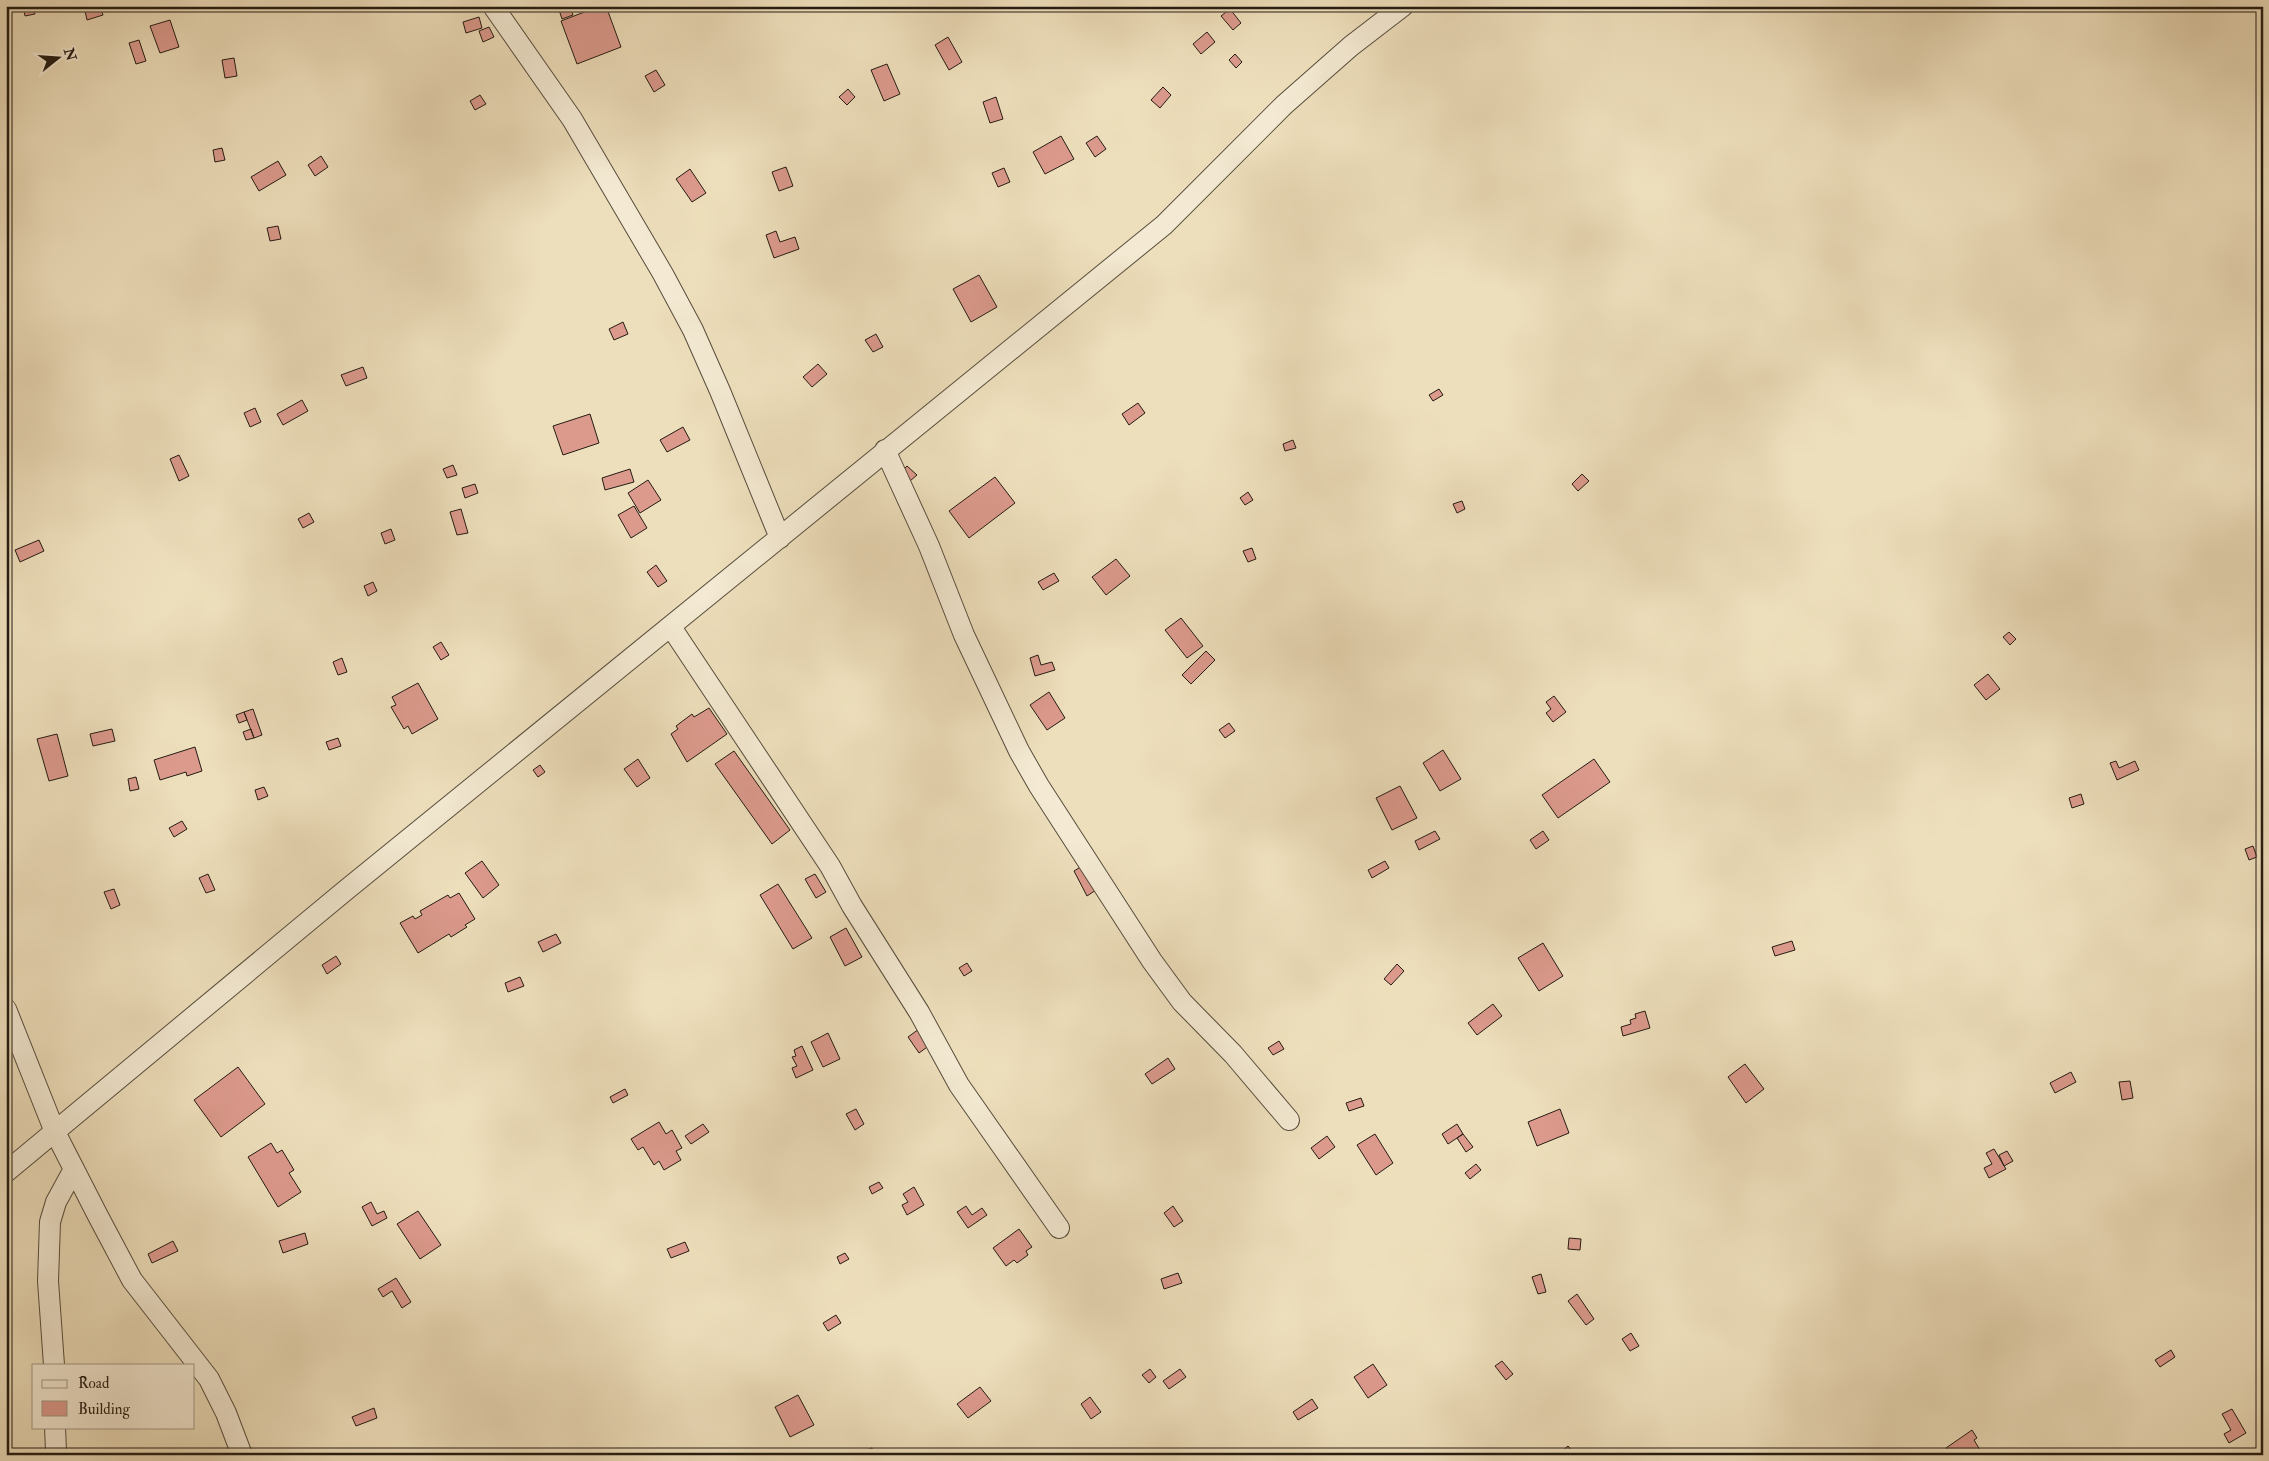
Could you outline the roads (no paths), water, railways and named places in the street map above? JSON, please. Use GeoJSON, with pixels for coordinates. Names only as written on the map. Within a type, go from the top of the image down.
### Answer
{"type":"FeatureCollection","features":[{"type":"Feature","properties":{"kind":"street"},"geometry":{"type":"LineString","coordinates":[[493,6],[572,119],[663,274],[693,330],[780,538]]}},
{"type":"Feature","properties":{"kind":"street"},"geometry":{"type":"LineString","coordinates":[[6,1172],[353,884],[1164,225],[1284,105],[1351,46],[1404,6]]}},
{"type":"Feature","properties":{"kind":"street"},"geometry":{"type":"LineString","coordinates":[[886,450],[929,546],[964,635],[1019,751],[1038,786],[1182,1002],[1234,1054],[1290,1120]]}},
{"type":"Feature","properties":{"kind":"street"},"geometry":{"type":"LineString","coordinates":[[671,627],[685,651],[830,866],[857,914],[919,1012],[960,1085],[1060,1228]]}},
{"type":"Feature","properties":{"kind":"street"},"geometry":{"type":"LineString","coordinates":[[6,1009],[55,1132],[132,1280],[209,1379],[226,1413],[242,1455]]}},
{"type":"Feature","properties":{"kind":"street"},"geometry":{"type":"LineString","coordinates":[[54,1364],[48,1281],[50,1222],[56,1202],[74,1169]]}},
{"type":"Feature","properties":{"kind":"street"},"geometry":{"type":"LineString","coordinates":[[56,1428],[56,1451]]}}]}
